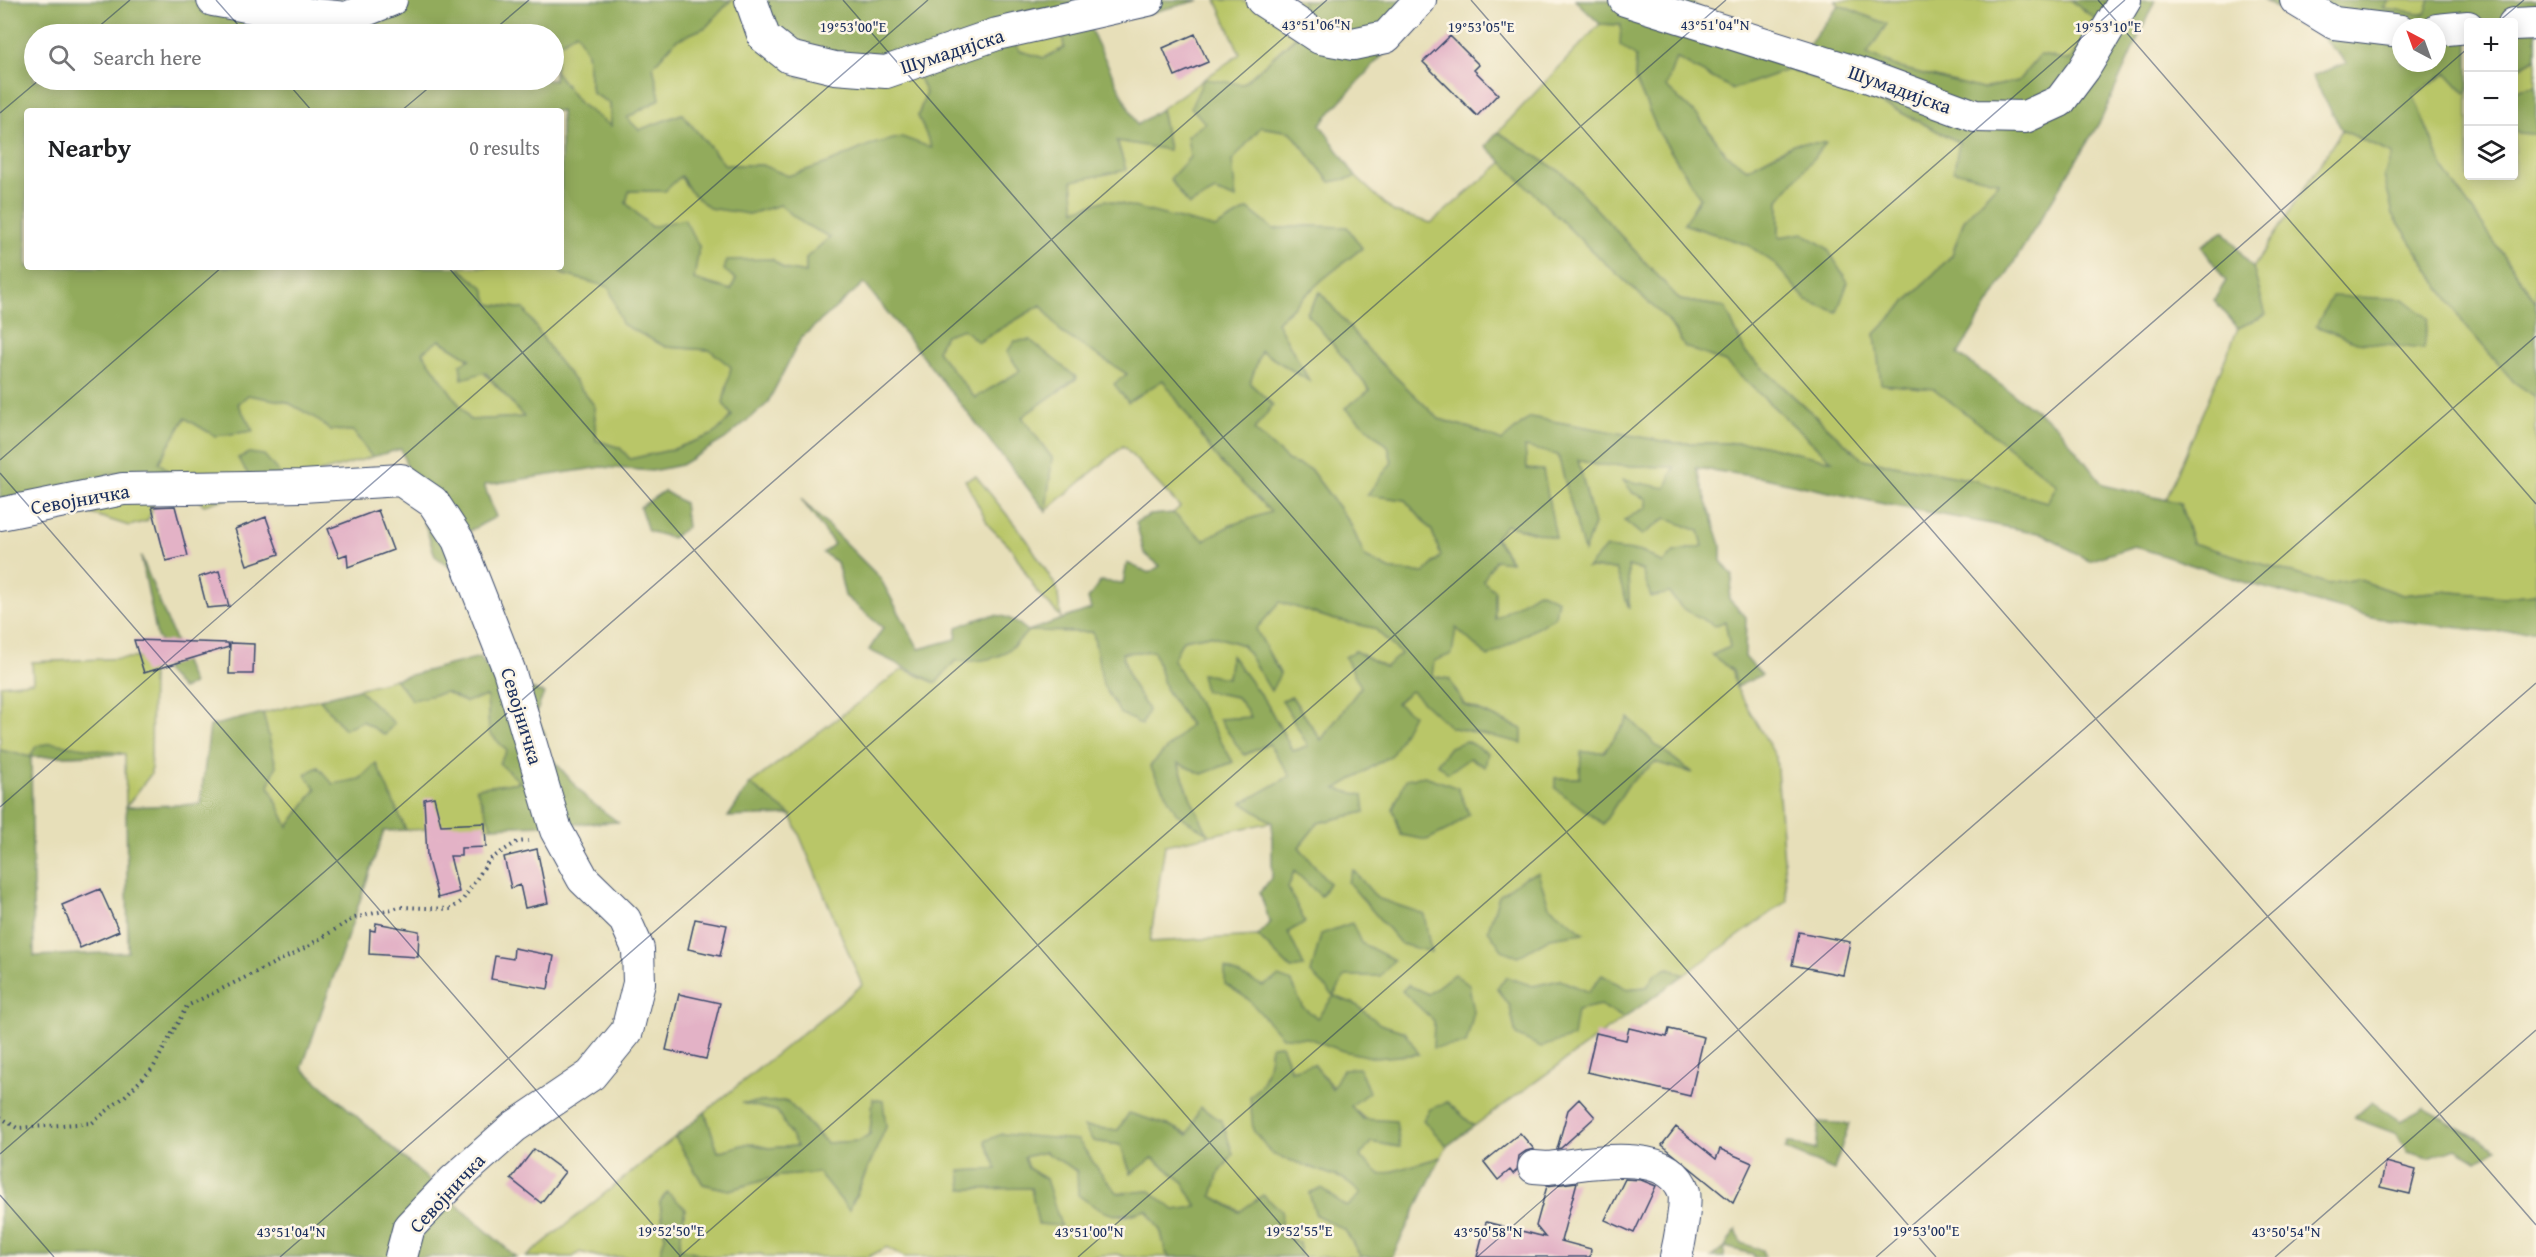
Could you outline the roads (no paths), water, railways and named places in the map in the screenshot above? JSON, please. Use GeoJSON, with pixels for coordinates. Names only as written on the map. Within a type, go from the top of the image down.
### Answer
{"type":"FeatureCollection","features":[{"type":"Feature","properties":{"kind":"street"},"geometry":{"type":"LineString","coordinates":[[213,0],[274,11],[346,18],[391,0]]}},
{"type":"Feature","properties":{"kind":"street","name":"Шумадијска"},"geometry":{"type":"LineString","coordinates":[[751,0],[764,37],[789,57],[835,68],[886,72],[997,34],[1148,0]]}},
{"type":"Feature","properties":{"kind":"street"},"geometry":{"type":"LineString","coordinates":[[1262,0],[1320,38],[1353,44],[1386,37],[1420,0]]}},
{"type":"Feature","properties":{"kind":"street","name":"Шумадијска"},"geometry":{"type":"LineString","coordinates":[[1625,0],[1864,75],[1975,116],[2025,117],[2060,101],[2084,69],[2125,0]]}},
{"type":"Feature","properties":{"kind":"street"},"geometry":{"type":"LineString","coordinates":[[2296,0],[2334,23],[2392,29]]}},
{"type":"Feature","properties":{"kind":"street"},"geometry":{"type":"LineString","coordinates":[[2518,24],[2536,23]]}},
{"type":"Feature","properties":{"kind":"street"},"geometry":{"type":"LineString","coordinates":[[2446,29],[2464,27]]}},
{"type":"Feature","properties":{"kind":"street","name":"Севојничка"},"geometry":{"type":"LineString","coordinates":[[0,514],[123,489],[302,486],[402,480],[433,502],[458,540],[509,670],[556,830],[583,879],[625,920],[638,949],[639,983],[627,1031],[591,1075],[514,1127],[453,1181],[410,1227],[401,1257]]}},
{"type":"Feature","properties":{"kind":"street"},"geometry":{"type":"LineString","coordinates":[[1534,1167],[1641,1161],[1670,1172],[1684,1193],[1681,1237],[1676,1257]]}}]}
